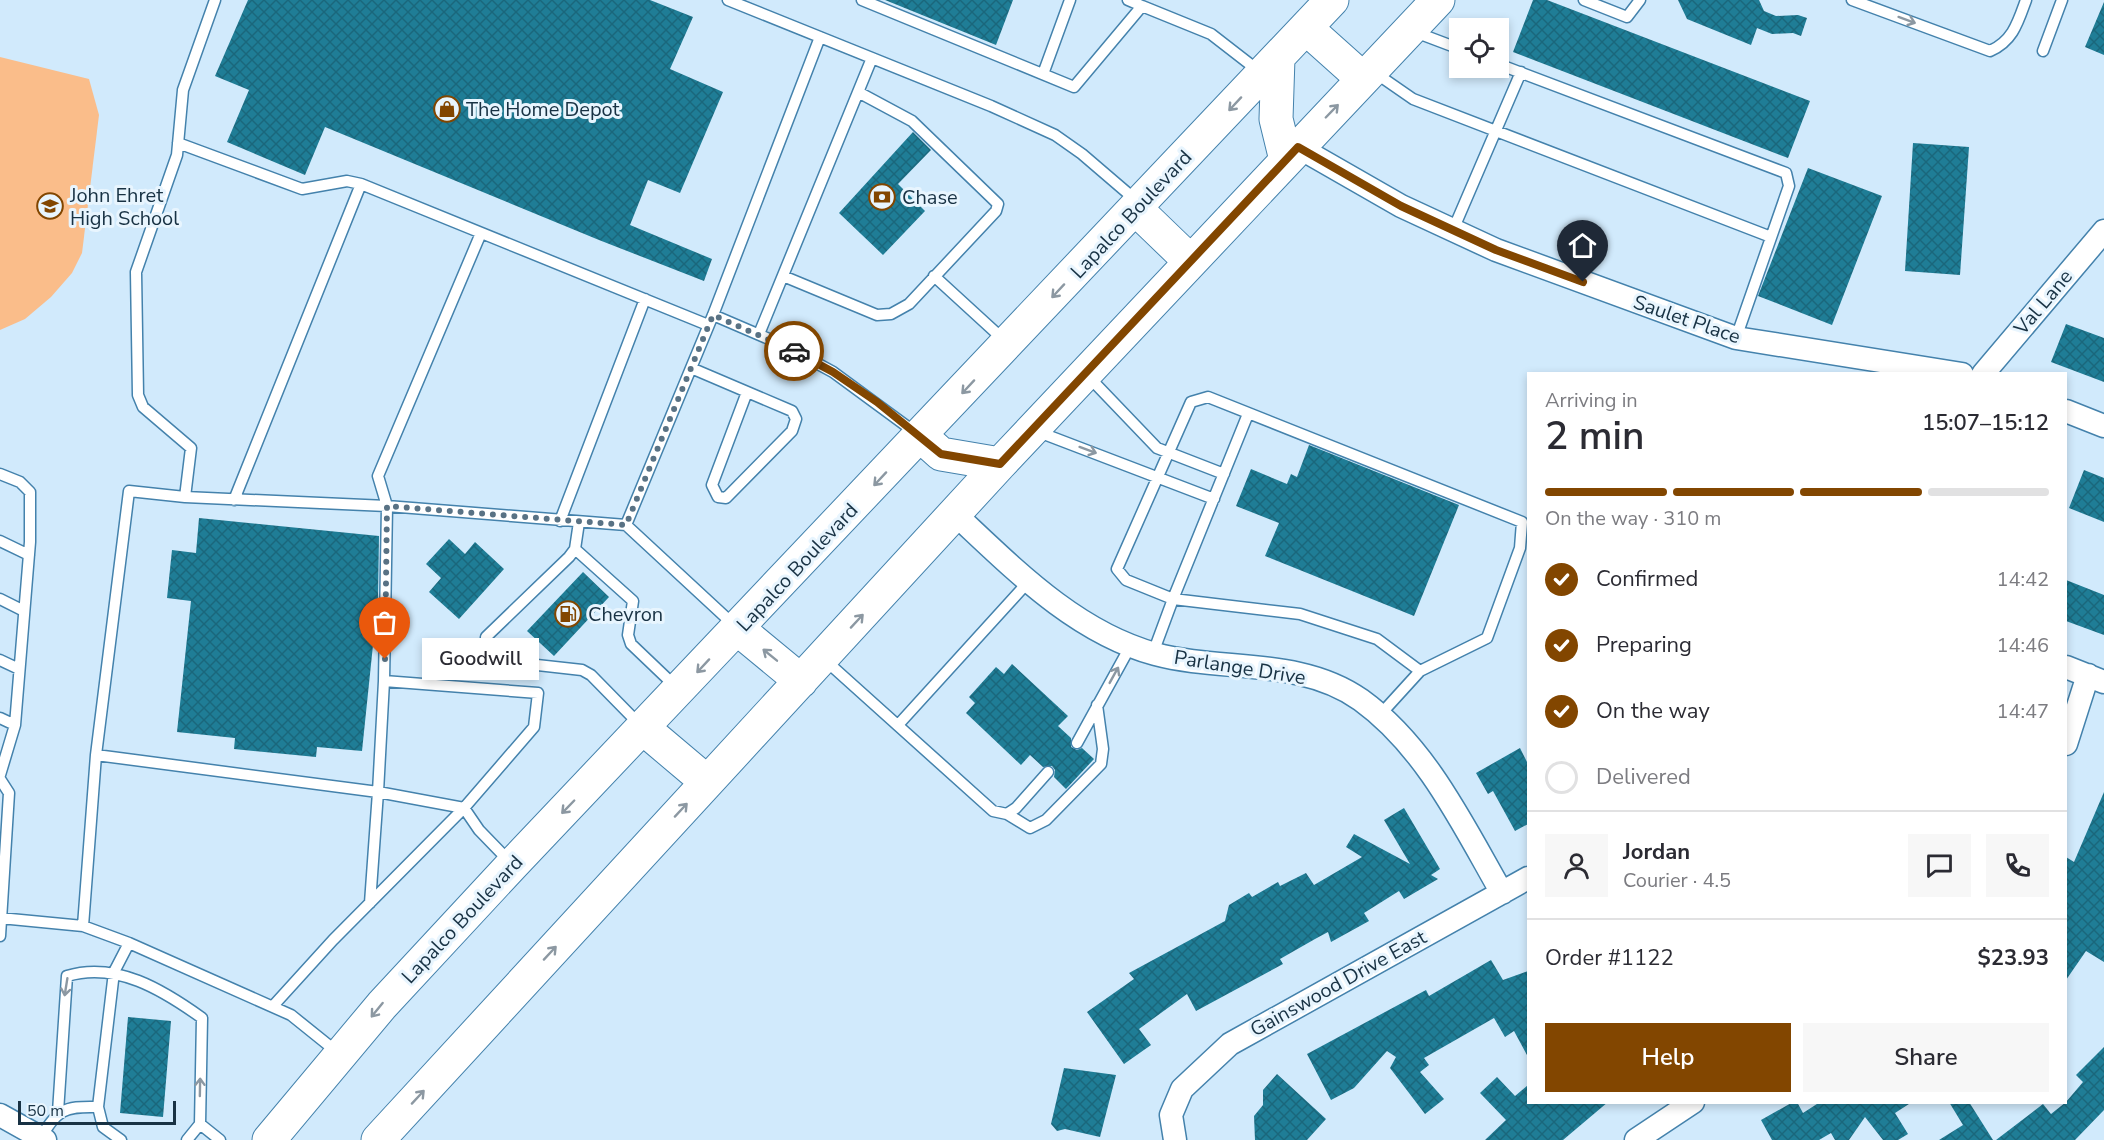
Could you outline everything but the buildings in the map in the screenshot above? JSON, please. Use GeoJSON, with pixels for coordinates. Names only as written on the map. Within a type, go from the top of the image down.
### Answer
{"type":"FeatureCollection","features":[{"type":"Feature","properties":{"kind":"main road"},"geometry":{"type":"LineString","coordinates":[[378,1140],[1000,464],[1438,0]]}},
{"type":"Feature","properties":{"kind":"main road"},"geometry":{"type":"LineString","coordinates":[[1320,10],[1367,75]]}},
{"type":"Feature","properties":{"kind":"main road","name":"Lapalco Boulevard"},"geometry":{"type":"LineString","coordinates":[[269,1140],[382,1005],[512,865],[1008,344],[1320,10]]}},
{"type":"Feature","properties":{"kind":"main road"},"geometry":{"type":"LineString","coordinates":[[1270,66],[1276,119],[1292,153]]}},
{"type":"Feature","properties":{"kind":"main road"},"geometry":{"type":"LineString","coordinates":[[1138,206],[1190,261]]}},
{"type":"Feature","properties":{"kind":"main road"},"geometry":{"type":"LineString","coordinates":[[921,436],[941,454],[1000,464]]}},
{"type":"Feature","properties":{"kind":"main road"},"geometry":{"type":"LineString","coordinates":[[738,629],[812,669]]}},
{"type":"Feature","properties":{"kind":"main road"},"geometry":{"type":"LineString","coordinates":[[643,728],[707,782]]}},
{"type":"Feature","properties":{"kind":"main road"},"geometry":{"type":"LineString","coordinates":[[294,1140],[305,1096]]}},
{"type":"Feature","properties":{"kind":"street","name":"Saulet Place"},"geometry":{"type":"LineString","coordinates":[[1292,153],[1496,250],[1736,338],[1949,372]]}},
{"type":"Feature","properties":{"kind":"street","name":"Val Lane"},"geometry":{"type":"LineString","coordinates":[[1985,372],[2104,231]]}},
{"type":"Feature","properties":{"kind":"street"},"geometry":{"type":"LineString","coordinates":[[2067,411],[2104,426]]}},
{"type":"Feature","properties":{"kind":"street","name":"Parlange Drive"},"geometry":{"type":"LineString","coordinates":[[955,514],[1064,610],[1107,634],[1153,653],[1198,663],[1266,668],[1304,675],[1336,686],[1361,700],[1398,733],[1440,787],[1502,893]]}},
{"type":"Feature","properties":{"kind":"street"},"geometry":{"type":"LineString","coordinates":[[2067,667],[2096,679],[2067,742]]}},
{"type":"Feature","properties":{"kind":"street","name":"Gainswood Drive East"},"geometry":{"type":"LineString","coordinates":[[1175,1140],[1171,1114],[1182,1089],[1230,1044],[1527,879]]}},
{"type":"Feature","properties":{"kind":"street"},"geometry":{"type":"LineString","coordinates":[[1636,1140],[1690,1104]]}},
{"type":"Feature","properties":{"kind":"street"},"geometry":{"type":"LineString","coordinates":[[0,1115],[42,1139]]}},
{"type":"Feature","properties":{"kind":"lane"},"geometry":{"type":"LineString","coordinates":[[185,497],[191,448],[143,407],[138,395],[136,272],[177,155],[183,90],[215,0]]}},
{"type":"Feature","properties":{"kind":"lane"},"geometry":{"type":"LineString","coordinates":[[728,0],[1055,135],[1082,154],[1138,206]]}},
{"type":"Feature","properties":{"kind":"lane"},"geometry":{"type":"LineString","coordinates":[[862,0],[1074,87],[1142,6]]}},
{"type":"Feature","properties":{"kind":"lane"},"geometry":{"type":"LineString","coordinates":[[1043,74],[1070,0]]}},
{"type":"Feature","properties":{"kind":"lane"},"geometry":{"type":"LineString","coordinates":[[1128,0],[1211,34],[1270,66]]}},
{"type":"Feature","properties":{"kind":"lane"},"geometry":{"type":"LineString","coordinates":[[1584,0],[1627,17],[1640,0]]}},
{"type":"Feature","properties":{"kind":"lane"},"geometry":{"type":"LineString","coordinates":[[1852,0],[1990,51],[2002,46],[2014,32],[2026,0]]}},
{"type":"Feature","properties":{"kind":"lane"},"geometry":{"type":"LineString","coordinates":[[2043,51],[2062,0]]}},
{"type":"Feature","properties":{"kind":"lane"},"geometry":{"type":"LineString","coordinates":[[1410,30],[1449,45]]}},
{"type":"Feature","properties":{"kind":"lane"},"geometry":{"type":"LineString","coordinates":[[626,525],[711,320],[820,37]]}},
{"type":"Feature","properties":{"kind":"lane"},"geometry":{"type":"LineString","coordinates":[[759,334],[872,58]]}},
{"type":"Feature","properties":{"kind":"lane"},"geometry":{"type":"LineString","coordinates":[[1509,68],[1786,173],[1789,186],[1736,338]]}},
{"type":"Feature","properties":{"kind":"lane"},"geometry":{"type":"LineString","coordinates":[[1453,230],[1521,72]]}},
{"type":"Feature","properties":{"kind":"lane"},"geometry":{"type":"LineString","coordinates":[[1367,75],[1413,99],[1771,237]]}},
{"type":"Feature","properties":{"kind":"lane"},"geometry":{"type":"LineString","coordinates":[[783,276],[877,315],[891,314],[909,304],[996,211],[998,204],[912,121],[858,92]]}},
{"type":"Feature","properties":{"kind":"lane"},"geometry":{"type":"LineString","coordinates":[[178,143],[303,189],[347,181],[361,184],[645,299],[759,334],[833,372],[921,436]]}},
{"type":"Feature","properties":{"kind":"lane"},"geometry":{"type":"LineString","coordinates":[[234,500],[361,184]]}},
{"type":"Feature","properties":{"kind":"lane"},"geometry":{"type":"LineString","coordinates":[[370,903],[384,681],[387,506],[378,476],[482,233]]}},
{"type":"Feature","properties":{"kind":"lane"},"geometry":{"type":"LineString","coordinates":[[934,276],[1008,344]]}},
{"type":"Feature","properties":{"kind":"lane"},"geometry":{"type":"LineString","coordinates":[[560,521],[645,299]]}},
{"type":"Feature","properties":{"kind":"lane"},"geometry":{"type":"LineString","coordinates":[[691,368],[792,411],[796,419],[792,431],[726,498],[718,497],[712,485],[747,392]]}},
{"type":"Feature","properties":{"kind":"lane"},"geometry":{"type":"LineString","coordinates":[[1085,373],[1157,448],[1224,474]]}},
{"type":"Feature","properties":{"kind":"lane"},"geometry":{"type":"LineString","coordinates":[[1379,717],[1420,671],[1487,638],[1520,548],[1522,522],[1208,397],[1191,402],[1117,569],[1125,579],[1173,599],[1300,614],[1377,639],[1420,671]]}},
{"type":"Feature","properties":{"kind":"lane"},"geometry":{"type":"LineString","coordinates":[[1153,653],[1248,414]]}},
{"type":"Feature","properties":{"kind":"lane"},"geometry":{"type":"LineString","coordinates":[[1033,429],[1214,499]]}},
{"type":"Feature","properties":{"kind":"lane"},"geometry":{"type":"LineString","coordinates":[[0,474],[20,482],[30,492],[29,555],[15,725],[0,777],[9,793],[0,936]]}},
{"type":"Feature","properties":{"kind":"lane"},"geometry":{"type":"LineString","coordinates":[[82,926],[96,755],[129,491],[234,500],[387,506],[626,525],[738,629]]}},
{"type":"Feature","properties":{"kind":"lane"},"geometry":{"type":"LineString","coordinates":[[579,522],[575,549],[486,637],[486,646],[502,661],[582,670],[591,675],[643,728]]}},
{"type":"Feature","properties":{"kind":"lane"},"geometry":{"type":"LineString","coordinates":[[0,541],[29,555]]}},
{"type":"Feature","properties":{"kind":"lane"},"geometry":{"type":"LineString","coordinates":[[575,549],[633,601],[628,635],[631,644],[680,691]]}},
{"type":"Feature","properties":{"kind":"lane"},"geometry":{"type":"LineString","coordinates":[[898,725],[1029,581]]}},
{"type":"Feature","properties":{"kind":"lane"},"geometry":{"type":"LineString","coordinates":[[0,599],[24,611]]}},
{"type":"Feature","properties":{"kind":"lane"},"geometry":{"type":"LineString","coordinates":[[1077,743],[1131,644]]}},
{"type":"Feature","properties":{"kind":"lane"},"geometry":{"type":"LineString","coordinates":[[0,660],[20,669]]}},
{"type":"Feature","properties":{"kind":"lane"},"geometry":{"type":"LineString","coordinates":[[812,669],[898,725],[993,811],[1007,814],[1030,828],[1046,820],[1101,764],[1103,749],[1097,705]]}},
{"type":"Feature","properties":{"kind":"lane"},"geometry":{"type":"LineString","coordinates":[[273,1006],[464,808],[534,727],[538,693],[384,681]]}},
{"type":"Feature","properties":{"kind":"lane"},"geometry":{"type":"LineString","coordinates":[[0,718],[15,725]]}},
{"type":"Feature","properties":{"kind":"lane"},"geometry":{"type":"LineString","coordinates":[[96,755],[378,792],[464,808],[479,830],[512,865]]}},
{"type":"Feature","properties":{"kind":"lane"},"geometry":{"type":"LineString","coordinates":[[1007,814],[1016,808],[1048,772]]}},
{"type":"Feature","properties":{"kind":"lane"},"geometry":{"type":"LineString","coordinates":[[1,919],[82,926],[129,943],[291,1014],[341,1055]]}},
{"type":"Feature","properties":{"kind":"lane"},"geometry":{"type":"LineString","coordinates":[[121,1140],[103,1126],[98,1107],[114,972],[129,943]]}},
{"type":"Feature","properties":{"kind":"lane"},"geometry":{"type":"LineString","coordinates":[[42,1139],[58,1112],[67,976],[81,972],[114,972],[166,993],[202,1018],[200,1124],[187,1140]]}},
{"type":"Feature","properties":{"kind":"lane"},"geometry":{"type":"LineString","coordinates":[[58,1112],[76,1107],[98,1107]]}},
{"type":"Feature","properties":{"kind":"lane"},"geometry":{"type":"LineString","coordinates":[[200,1124],[220,1140]]}},
{"type":"Feature","properties":{"kind":"shaded area"},"geometry":{"type":"Polygon","coordinates":[[[0,57],[89,79],[99,115],[82,253],[72,273],[51,297],[25,319],[0,330],[0,57]]]}},
{"type":"Feature","properties":{"kind":"way so far"},"geometry":{"type":"LineString","coordinates":[[385,659],[387,506],[626,525],[713,315],[794,351]]}},
{"type":"Feature","properties":{"kind":"place","name":"The Home Depot"},"geometry":{"type":"Point","coordinates":[447,109]}},
{"type":"Feature","properties":{"kind":"place","name":"Chase"},"geometry":{"type":"Point","coordinates":[882,197]}},
{"type":"Feature","properties":{"kind":"place","name":"John Ehret High School"},"geometry":{"type":"Point","coordinates":[50,206]}},
{"type":"Feature","properties":{"kind":"place","name":"Chevron"},"geometry":{"type":"Point","coordinates":[568,614]}},
{"type":"Feature","properties":{"kind":"place","name":"Goodwill"},"geometry":{"type":"Point","coordinates":[385,659]}},
{"type":"Feature","properties":{"kind":"route"},"geometry":{"type":"LineString","coordinates":[[794,351],[833,372],[877,402],[941,454],[1000,464],[1298,147],[1401,206],[1496,250],[1583,282]]}}]}
